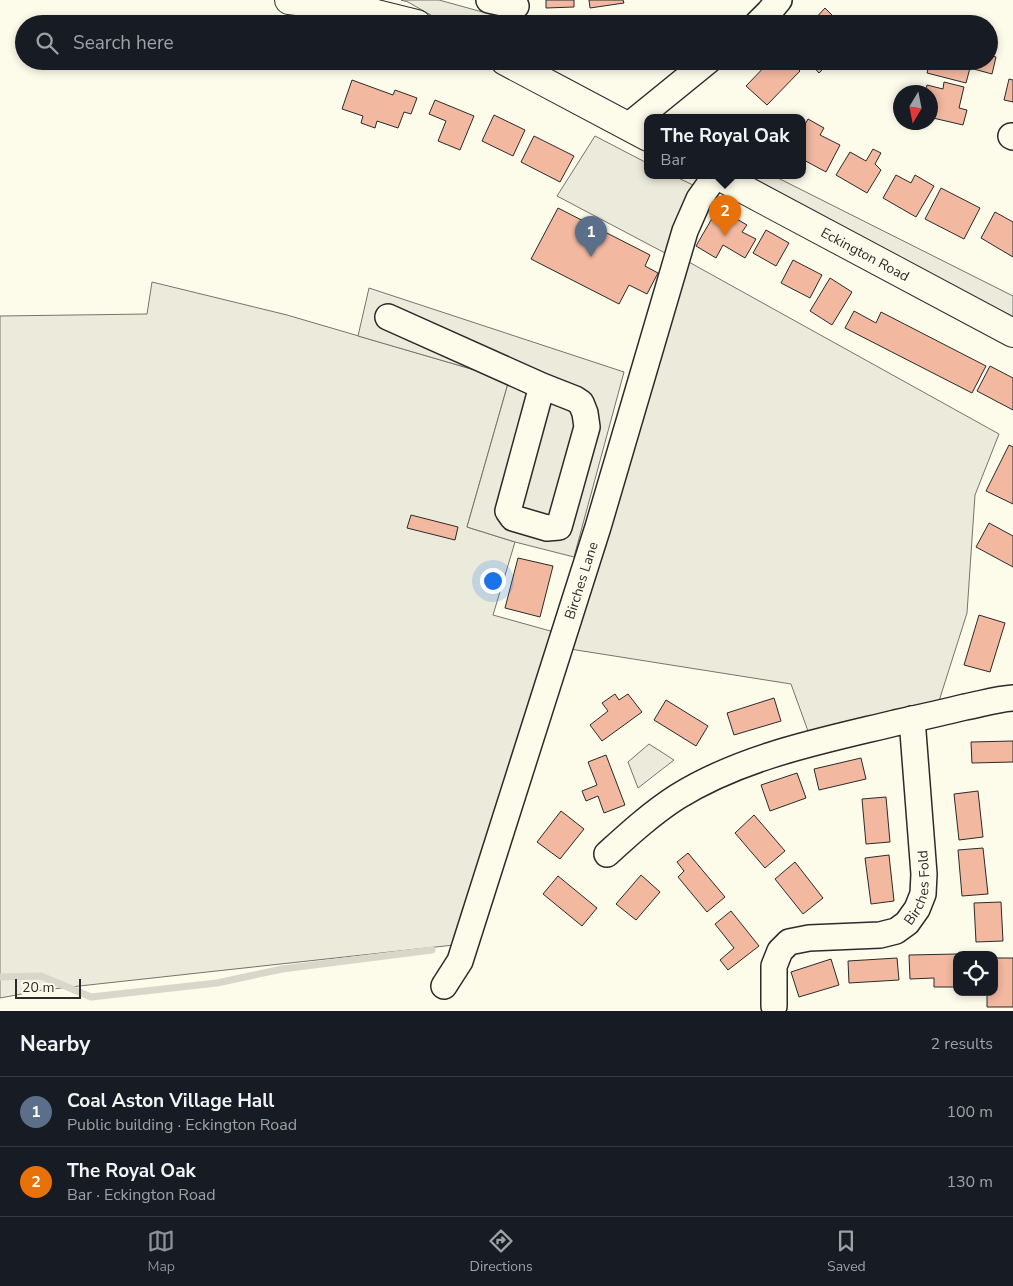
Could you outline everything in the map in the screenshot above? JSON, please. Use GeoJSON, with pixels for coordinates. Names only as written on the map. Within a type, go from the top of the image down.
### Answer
{"type":"FeatureCollection","features":[{"type":"Feature","properties":{"kind":"main road"},"geometry":{"type":"LineString","coordinates":[[290,0],[348,7],[380,15]]}},
{"type":"Feature","properties":{"kind":"main road"},"geometry":{"type":"LineString","coordinates":[[523,70],[638,132]]}},
{"type":"Feature","properties":{"kind":"main road","name":"Eckington Road"},"geometry":{"type":"LineString","coordinates":[[724,179],[1013,333]]}},
{"type":"Feature","properties":{"kind":"street"},"geometry":{"type":"LineString","coordinates":[[489,0],[516,6]]}},
{"type":"Feature","properties":{"kind":"street"},"geometry":{"type":"LineString","coordinates":[[766,15],[779,0]]}},
{"type":"Feature","properties":{"kind":"street"},"geometry":{"type":"LineString","coordinates":[[656,114],[699,70]]}},
{"type":"Feature","properties":{"kind":"street","name":"Birches Lane"},"geometry":{"type":"LineString","coordinates":[[444,986],[460,961],[601,516],[685,231],[699,199],[714,179]]}},
{"type":"Feature","properties":{"kind":"street"},"geometry":{"type":"LineString","coordinates":[[388,317],[581,403],[587,427],[559,527],[547,528],[513,518],[508,511],[542,386]]}},
{"type":"Feature","properties":{"kind":"street"},"geometry":{"type":"LineString","coordinates":[[587,427],[624,439]]}},
{"type":"Feature","properties":{"kind":"street"},"geometry":{"type":"LineString","coordinates":[[565,506],[601,516]]}},
{"type":"Feature","properties":{"kind":"street"},"geometry":{"type":"LineString","coordinates":[[607,854],[650,817],[677,797],[716,776],[754,760],[912,719],[1013,698]]}},
{"type":"Feature","properties":{"kind":"street","name":"Birches Fold"},"geometry":{"type":"LineString","coordinates":[[774,1006],[774,966],[780,951],[789,942],[808,938],[880,935],[896,931],[907,923],[917,909],[923,894],[924,874],[912,719]]}},
{"type":"Feature","properties":{"kind":"shaded area"},"geometry":{"type":"Polygon","coordinates":[[[401,0],[439,0],[493,15],[431,15],[401,0]]]}},
{"type":"Feature","properties":{"kind":"shaded area"},"geometry":{"type":"Polygon","coordinates":[[[595,136],[644,161],[644,179],[680,179],[693,185],[678,216],[665,253],[557,196],[595,136]]]}},
{"type":"Feature","properties":{"kind":"shaded area"},"geometry":{"type":"Polygon","coordinates":[[[755,179],[780,179],[1013,296],[1013,322],[755,179]]]}},
{"type":"Feature","properties":{"kind":"shaded area"},"geometry":{"type":"Polygon","coordinates":[[[687,261],[999,434],[975,495],[967,613],[939,701],[808,731],[791,684],[570,649],[687,261]]]}},
{"type":"Feature","properties":{"kind":"shaded area"},"geometry":{"type":"Polygon","coordinates":[[[152,282],[287,315],[509,380],[467,527],[515,542],[493,615],[554,632],[454,945],[43,990],[0,998],[0,316],[147,314],[152,282]]]}},
{"type":"Feature","properties":{"kind":"shaded area"},"geometry":{"type":"Polygon","coordinates":[[[369,288],[624,372],[574,557],[467,527],[509,380],[358,336],[369,288]]]}},
{"type":"Feature","properties":{"kind":"shaded area"},"geometry":{"type":"Polygon","coordinates":[[[649,744],[674,760],[638,788],[628,762],[649,744]]]}},
{"type":"Feature","properties":{"kind":"building"},"geometry":{"type":"Polygon","coordinates":[[[546,0],[574,0],[574,7],[546,8],[546,0]]]}},
{"type":"Feature","properties":{"kind":"building"},"geometry":{"type":"Polygon","coordinates":[[[589,0],[623,0],[624,3],[590,8],[589,0]]]}},
{"type":"Feature","properties":{"kind":"building"},"geometry":{"type":"Polygon","coordinates":[[[825,8],[832,15],[818,15],[825,8]]]}},
{"type":"Feature","properties":{"kind":"building"},"geometry":{"type":"Polygon","coordinates":[[[761,70],[800,71],[767,105],[746,86],[761,70]]]}},
{"type":"Feature","properties":{"kind":"building"},"geometry":{"type":"Polygon","coordinates":[[[928,70],[969,70],[966,83],[927,73],[928,70]]]}},
{"type":"Feature","properties":{"kind":"building"},"geometry":{"type":"Polygon","coordinates":[[[977,70],[993,70],[992,74],[977,70]]]}},
{"type":"Feature","properties":{"kind":"building"},"geometry":{"type":"Polygon","coordinates":[[[1009,79],[1013,80],[1013,102],[1004,100],[1009,79]]]}},
{"type":"Feature","properties":{"kind":"building"},"geometry":{"type":"Polygon","coordinates":[[[352,80],[393,95],[395,90],[417,98],[411,114],[404,112],[398,128],[377,121],[375,128],[361,123],[363,116],[342,109],[352,80]]]}},
{"type":"Feature","properties":{"kind":"building"},"geometry":{"type":"Polygon","coordinates":[[[944,82],[964,87],[959,108],[967,110],[963,125],[938,119],[938,88],[943,89],[944,82]]]}},
{"type":"Feature","properties":{"kind":"building"},"geometry":{"type":"Polygon","coordinates":[[[435,100],[474,116],[460,150],[438,141],[446,121],[429,114],[435,100]]]}},
{"type":"Feature","properties":{"kind":"building"},"geometry":{"type":"Polygon","coordinates":[[[494,115],[525,130],[513,156],[482,141],[494,115]]]}},
{"type":"Feature","properties":{"kind":"building"},"geometry":{"type":"Polygon","coordinates":[[[808,119],[824,128],[820,135],[840,145],[826,172],[806,161],[806,123],[808,119]]]}},
{"type":"Feature","properties":{"kind":"building"},"geometry":{"type":"Polygon","coordinates":[[[534,136],[574,156],[560,182],[521,162],[534,136]]]}},
{"type":"Feature","properties":{"kind":"building"},"geometry":{"type":"Polygon","coordinates":[[[873,149],[881,153],[875,164],[881,170],[867,193],[836,175],[850,152],[866,161],[873,149]]]}},
{"type":"Feature","properties":{"kind":"building"},"geometry":{"type":"Polygon","coordinates":[[[896,175],[911,183],[915,175],[934,186],[916,217],[883,198],[896,175]]]}},
{"type":"Feature","properties":{"kind":"building"},"geometry":{"type":"Polygon","coordinates":[[[941,188],[980,208],[964,239],[925,219],[941,188]]]}},
{"type":"Feature","properties":{"kind":"building"},"geometry":{"type":"Polygon","coordinates":[[[558,208],[650,255],[645,266],[658,273],[647,294],[629,285],[619,304],[531,259],[558,208]]]}},
{"type":"Feature","properties":{"kind":"building"},"geometry":{"type":"Polygon","coordinates":[[[718,208],[747,225],[742,232],[756,239],[745,258],[723,245],[716,258],[696,246],[718,208]]]}},
{"type":"Feature","properties":{"kind":"building"},"geometry":{"type":"Polygon","coordinates":[[[995,212],[1013,222],[1013,257],[981,238],[995,212]]]}},
{"type":"Feature","properties":{"kind":"building"},"geometry":{"type":"Polygon","coordinates":[[[766,230],[789,243],[776,266],[753,253],[766,230]]]}},
{"type":"Feature","properties":{"kind":"building"},"geometry":{"type":"Polygon","coordinates":[[[793,260],[822,275],[810,298],[781,283],[793,260]]]}},
{"type":"Feature","properties":{"kind":"building"},"geometry":{"type":"Polygon","coordinates":[[[830,278],[852,292],[832,325],[810,311],[830,278]]]}},
{"type":"Feature","properties":{"kind":"building"},"geometry":{"type":"Polygon","coordinates":[[[854,311],[876,323],[881,312],[986,366],[972,393],[845,328],[854,311]]]}},
{"type":"Feature","properties":{"kind":"building"},"geometry":{"type":"Polygon","coordinates":[[[990,366],[1013,378],[1013,410],[977,391],[990,366]]]}},
{"type":"Feature","properties":{"kind":"building"},"geometry":{"type":"Polygon","coordinates":[[[1009,445],[1013,447],[1013,504],[986,491],[1009,445]]]}},
{"type":"Feature","properties":{"kind":"building"},"geometry":{"type":"Polygon","coordinates":[[[411,515],[458,527],[455,540],[407,528],[411,515]]]}},
{"type":"Feature","properties":{"kind":"building"},"geometry":{"type":"Polygon","coordinates":[[[989,523],[1013,536],[1013,567],[976,547],[989,523]]]}},
{"type":"Feature","properties":{"kind":"building"},"geometry":{"type":"Polygon","coordinates":[[[518,558],[553,566],[540,617],[505,608],[518,558]]]}},
{"type":"Feature","properties":{"kind":"building"},"geometry":{"type":"Polygon","coordinates":[[[979,615],[1005,623],[990,672],[964,665],[979,615]]]}},
{"type":"Feature","properties":{"kind":"building"},"geometry":{"type":"Polygon","coordinates":[[[615,694],[619,700],[628,694],[642,712],[602,741],[590,725],[608,711],[602,703],[615,694]]]}},
{"type":"Feature","properties":{"kind":"building"},"geometry":{"type":"Polygon","coordinates":[[[774,698],[781,721],[734,735],[727,713],[774,698]]]}},
{"type":"Feature","properties":{"kind":"building"},"geometry":{"type":"Polygon","coordinates":[[[666,700],[708,726],[696,746],[654,720],[666,700]]]}},
{"type":"Feature","properties":{"kind":"building"},"geometry":{"type":"Polygon","coordinates":[[[1013,741],[1013,762],[972,763],[971,742],[1013,741]]]}},
{"type":"Feature","properties":{"kind":"building"},"geometry":{"type":"Polygon","coordinates":[[[606,755],[625,805],[604,813],[598,796],[586,801],[582,791],[597,785],[588,762],[606,755]]]}},
{"type":"Feature","properties":{"kind":"building"},"geometry":{"type":"Polygon","coordinates":[[[861,758],[866,779],[819,790],[814,769],[861,758]]]}},
{"type":"Feature","properties":{"kind":"building"},"geometry":{"type":"Polygon","coordinates":[[[797,773],[806,798],[770,811],[761,785],[797,773]]]}},
{"type":"Feature","properties":{"kind":"building"},"geometry":{"type":"Polygon","coordinates":[[[978,791],[983,837],[959,840],[954,794],[978,791]]]}},
{"type":"Feature","properties":{"kind":"building"},"geometry":{"type":"Polygon","coordinates":[[[886,797],[890,842],[866,844],[862,799],[886,797]]]}},
{"type":"Feature","properties":{"kind":"building"},"geometry":{"type":"Polygon","coordinates":[[[561,811],[584,829],[560,859],[537,842],[561,811]]]}},
{"type":"Feature","properties":{"kind":"building"},"geometry":{"type":"Polygon","coordinates":[[[754,815],[785,851],[765,868],[735,833],[754,815]]]}},
{"type":"Feature","properties":{"kind":"building"},"geometry":{"type":"Polygon","coordinates":[[[983,848],[988,894],[962,896],[958,850],[983,848]]]}},
{"type":"Feature","properties":{"kind":"building"},"geometry":{"type":"Polygon","coordinates":[[[688,853],[725,897],[707,912],[678,877],[684,871],[677,862],[688,853]]]}},
{"type":"Feature","properties":{"kind":"building"},"geometry":{"type":"Polygon","coordinates":[[[889,855],[894,901],[871,904],[865,858],[889,855]]]}},
{"type":"Feature","properties":{"kind":"building"},"geometry":{"type":"Polygon","coordinates":[[[795,862],[823,898],[803,914],[775,879],[795,862]]]}},
{"type":"Feature","properties":{"kind":"building"},"geometry":{"type":"Polygon","coordinates":[[[641,875],[660,892],[636,920],[616,904],[641,875]]]}},
{"type":"Feature","properties":{"kind":"building"},"geometry":{"type":"Polygon","coordinates":[[[558,876],[597,908],[582,926],[543,894],[558,876]]]}},
{"type":"Feature","properties":{"kind":"building"},"geometry":{"type":"Polygon","coordinates":[[[1001,902],[1003,941],[976,942],[974,903],[1001,902]]]}},
{"type":"Feature","properties":{"kind":"building"},"geometry":{"type":"Polygon","coordinates":[[[731,911],[759,946],[728,970],[720,960],[734,948],[715,924],[731,911]]]}},
{"type":"Feature","properties":{"kind":"building"},"geometry":{"type":"Polygon","coordinates":[[[953,954],[953,987],[934,987],[934,978],[910,979],[909,955],[953,954]]]}},
{"type":"Feature","properties":{"kind":"building"},"geometry":{"type":"Polygon","coordinates":[[[897,958],[899,980],[849,983],[848,961],[897,958]]]}},
{"type":"Feature","properties":{"kind":"building"},"geometry":{"type":"Polygon","coordinates":[[[998,958],[1013,958],[1013,1007],[987,1007],[987,996],[998,996],[998,958]]]}},
{"type":"Feature","properties":{"kind":"building"},"geometry":{"type":"Polygon","coordinates":[[[831,959],[839,985],[799,997],[791,972],[831,959]]]}},
{"type":"Feature","properties":{"kind":"waterway"},"geometry":{"type":"LineString","coordinates":[[0,977],[41,976],[91,997],[217,983],[282,969],[432,950]]}},
{"type":"Feature","properties":{"kind":"place","name":"The Royal Oak"},"geometry":{"type":"Point","coordinates":[725,236]}},
{"type":"Feature","properties":{"kind":"place","name":"Coal Aston Village Hall"},"geometry":{"type":"Point","coordinates":[591,257]}}]}
